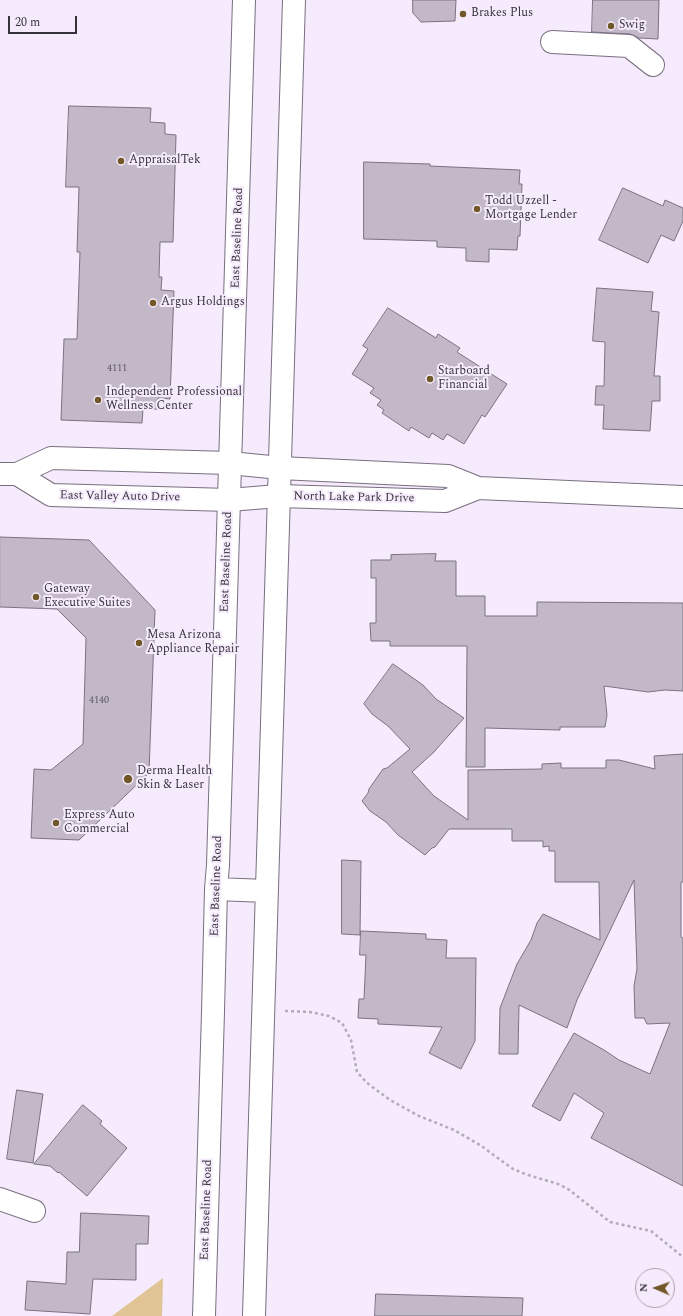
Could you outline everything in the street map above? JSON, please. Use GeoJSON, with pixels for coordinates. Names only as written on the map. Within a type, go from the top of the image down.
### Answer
{"type":"FeatureCollection","features":[{"type":"Feature","properties":{"kind":"main road","name":"East Baseline Road"},"geometry":{"type":"LineString","coordinates":[[204,1316],[244,0]]}},
{"type":"Feature","properties":{"kind":"main road"},"geometry":{"type":"LineString","coordinates":[[254,1316],[294,0]]}},
{"type":"Feature","properties":{"kind":"main road"},"geometry":{"type":"LineString","coordinates":[[552,42],[628,46],[653,65]]}},
{"type":"Feature","properties":{"kind":"main road","name":"East Valley Auto Drive"},"geometry":{"type":"LineString","coordinates":[[9,474],[51,458],[230,463]]}},
{"type":"Feature","properties":{"kind":"main road","name":"North Lake Park Drive"},"geometry":{"type":"LineString","coordinates":[[230,463],[280,468],[448,476],[478,488],[683,497]]}},
{"type":"Feature","properties":{"kind":"main road","name":"East Valley Auto Drive"},"geometry":{"type":"LineString","coordinates":[[9,474],[52,495],[229,500]]}},
{"type":"Feature","properties":{"kind":"main road","name":"North Lake Park Drive"},"geometry":{"type":"LineString","coordinates":[[229,500],[279,496],[445,501],[478,488]]}},
{"type":"Feature","properties":{"kind":"main road"},"geometry":{"type":"LineString","coordinates":[[216,889],[266,891]]}},
{"type":"Feature","properties":{"kind":"main road"},"geometry":{"type":"LineString","coordinates":[[0,1199],[34,1211]]}},
{"type":"Feature","properties":{"kind":"path"},"geometry":{"type":"LineString","coordinates":[[263,1011],[310,1012],[329,1016],[342,1023],[351,1040],[358,1072],[367,1083],[390,1100],[419,1116],[454,1130],[480,1144],[513,1169],[558,1184],[568,1189],[610,1222],[651,1231],[683,1257]]}},
{"type":"Feature","properties":{"kind":"shaded area"},"geometry":{"type":"Polygon","coordinates":[[[163,1278],[162,1316],[112,1316],[163,1278]]]}},
{"type":"Feature","properties":{"kind":"building"},"geometry":{"type":"Polygon","coordinates":[[[413,0],[456,0],[455,21],[421,22],[413,13],[413,0]]]}},
{"type":"Feature","properties":{"kind":"building"},"geometry":{"type":"Polygon","coordinates":[[[593,0],[659,0],[658,39],[639,38],[630,34],[592,32],[593,0]]]}},
{"type":"Feature","properties":{"kind":"building"},"geometry":{"type":"Polygon","coordinates":[[[69,106],[151,108],[150,122],[165,123],[165,134],[176,135],[173,242],[160,242],[159,277],[162,277],[161,290],[174,291],[170,399],[158,398],[158,409],[143,409],[142,423],[61,420],[64,339],[77,339],[80,252],[77,252],[79,187],[66,187],[69,106]]]}},
{"type":"Feature","properties":{"kind":"building"},"geometry":{"type":"Polygon","coordinates":[[[364,162],[430,164],[430,166],[520,170],[519,184],[522,184],[520,236],[518,236],[517,250],[489,249],[489,262],[466,261],[466,248],[437,247],[437,241],[364,239],[364,162]]]}},
{"type":"Feature","properties":{"kind":"building"},"geometry":{"type":"Polygon","coordinates":[[[623,188],[663,206],[665,200],[683,208],[683,221],[674,241],[661,235],[648,263],[599,240],[623,188]]]}},
{"type":"Feature","properties":{"kind":"building"},"geometry":{"type":"Polygon","coordinates":[[[597,288],[653,292],[651,311],[659,312],[654,376],[660,376],[660,401],[652,401],[650,431],[603,429],[604,405],[595,405],[596,386],[604,386],[605,342],[593,341],[597,288]]]}},
{"type":"Feature","properties":{"kind":"building","name":"Starboard Financial"},"geometry":{"type":"Polygon","coordinates":[[[388,308],[436,338],[438,334],[460,348],[457,352],[507,384],[485,417],[482,415],[464,444],[447,434],[443,440],[432,433],[429,438],[411,427],[409,431],[382,413],[384,410],[377,405],[381,400],[370,393],[374,388],[352,374],[368,349],[363,346],[388,308]]]}},
{"type":"Feature","properties":{"kind":"building"},"geometry":{"type":"Polygon","coordinates":[[[0,537],[89,540],[155,610],[149,773],[79,840],[31,838],[34,769],[51,770],[83,744],[86,638],[57,609],[0,607],[0,537]]]}},
{"type":"Feature","properties":{"kind":"building"},"geometry":{"type":"Polygon","coordinates":[[[436,554],[435,561],[456,561],[456,596],[485,596],[485,616],[537,616],[537,602],[683,603],[683,691],[665,690],[648,692],[604,686],[607,715],[605,727],[560,727],[560,730],[485,728],[485,767],[466,767],[467,646],[390,646],[390,641],[371,641],[370,623],[376,623],[376,578],[371,578],[371,560],[391,560],[391,555],[436,554]]]}},
{"type":"Feature","properties":{"kind":"building"},"geometry":{"type":"Polygon","coordinates":[[[393,664],[423,685],[436,699],[464,718],[434,752],[412,772],[434,796],[468,820],[468,770],[542,769],[542,764],[561,763],[561,768],[606,768],[606,760],[619,760],[655,769],[654,756],[683,754],[683,882],[681,882],[681,937],[683,938],[683,1186],[591,1138],[604,1113],[574,1093],[560,1121],[532,1106],[574,1033],[619,1060],[650,1074],[670,1023],[647,1024],[644,1018],[635,1018],[634,986],[637,969],[634,880],[577,1000],[567,1028],[519,1005],[518,1054],[499,1054],[500,1008],[517,964],[531,940],[537,923],[543,914],[600,940],[599,882],[555,882],[555,851],[549,851],[549,846],[543,847],[543,841],[512,841],[512,829],[449,829],[435,847],[425,855],[398,835],[386,822],[370,811],[362,801],[369,789],[383,769],[387,768],[410,749],[388,726],[372,714],[364,704],[393,664]]]}},
{"type":"Feature","properties":{"kind":"building"},"geometry":{"type":"Polygon","coordinates":[[[342,860],[361,861],[360,935],[342,934],[342,860]]]}},
{"type":"Feature","properties":{"kind":"building"},"geometry":{"type":"Polygon","coordinates":[[[361,931],[426,934],[426,939],[447,940],[446,958],[476,958],[475,1041],[461,1069],[429,1053],[442,1027],[378,1024],[378,1019],[358,1018],[359,999],[364,999],[366,955],[360,955],[361,931]]]}},
{"type":"Feature","properties":{"kind":"building"},"geometry":{"type":"Polygon","coordinates":[[[17,1090],[43,1094],[33,1163],[7,1159],[17,1090]]]}},
{"type":"Feature","properties":{"kind":"building"},"geometry":{"type":"Polygon","coordinates":[[[83,1105],[102,1121],[100,1124],[127,1148],[87,1196],[50,1166],[34,1164],[83,1105]]]}},
{"type":"Feature","properties":{"kind":"building"},"geometry":{"type":"Polygon","coordinates":[[[81,1213],[149,1216],[148,1244],[136,1244],[136,1280],[93,1279],[90,1314],[25,1310],[27,1281],[66,1284],[67,1252],[79,1252],[81,1213]]]}},
{"type":"Feature","properties":{"kind":"building"},"geometry":{"type":"Polygon","coordinates":[[[376,1294],[523,1298],[522,1316],[375,1316],[376,1294]]]}},
{"type":"Feature","properties":{"kind":"place","name":"Brakes Plus"},"geometry":{"type":"Point","coordinates":[463,14]}},
{"type":"Feature","properties":{"kind":"place","name":"Swig"},"geometry":{"type":"Point","coordinates":[611,26]}},
{"type":"Feature","properties":{"kind":"place","name":"AppraisalTek"},"geometry":{"type":"Point","coordinates":[121,161]}},
{"type":"Feature","properties":{"kind":"place","name":"Todd Uzzell - Mortgage Lender"},"geometry":{"type":"Point","coordinates":[477,209]}},
{"type":"Feature","properties":{"kind":"place","name":"Argus Holdings"},"geometry":{"type":"Point","coordinates":[153,303]}},
{"type":"Feature","properties":{"kind":"place","name":"Starboard Financial"},"geometry":{"type":"Point","coordinates":[430,379]}},
{"type":"Feature","properties":{"kind":"place","name":"Independent Professional Wellness Center"},"geometry":{"type":"Point","coordinates":[98,400]}},
{"type":"Feature","properties":{"kind":"place","name":"Gateway Executive Suites"},"geometry":{"type":"Point","coordinates":[36,597]}},
{"type":"Feature","properties":{"kind":"place","name":"Mesa Arizona Appliance Repair"},"geometry":{"type":"Point","coordinates":[139,643]}},
{"type":"Feature","properties":{"kind":"place","name":"Derma Health Skin & Laser"},"geometry":{"type":"Point","coordinates":[128,779]}},
{"type":"Feature","properties":{"kind":"place","name":"Express Auto Commercial"},"geometry":{"type":"Point","coordinates":[56,823]}}]}
